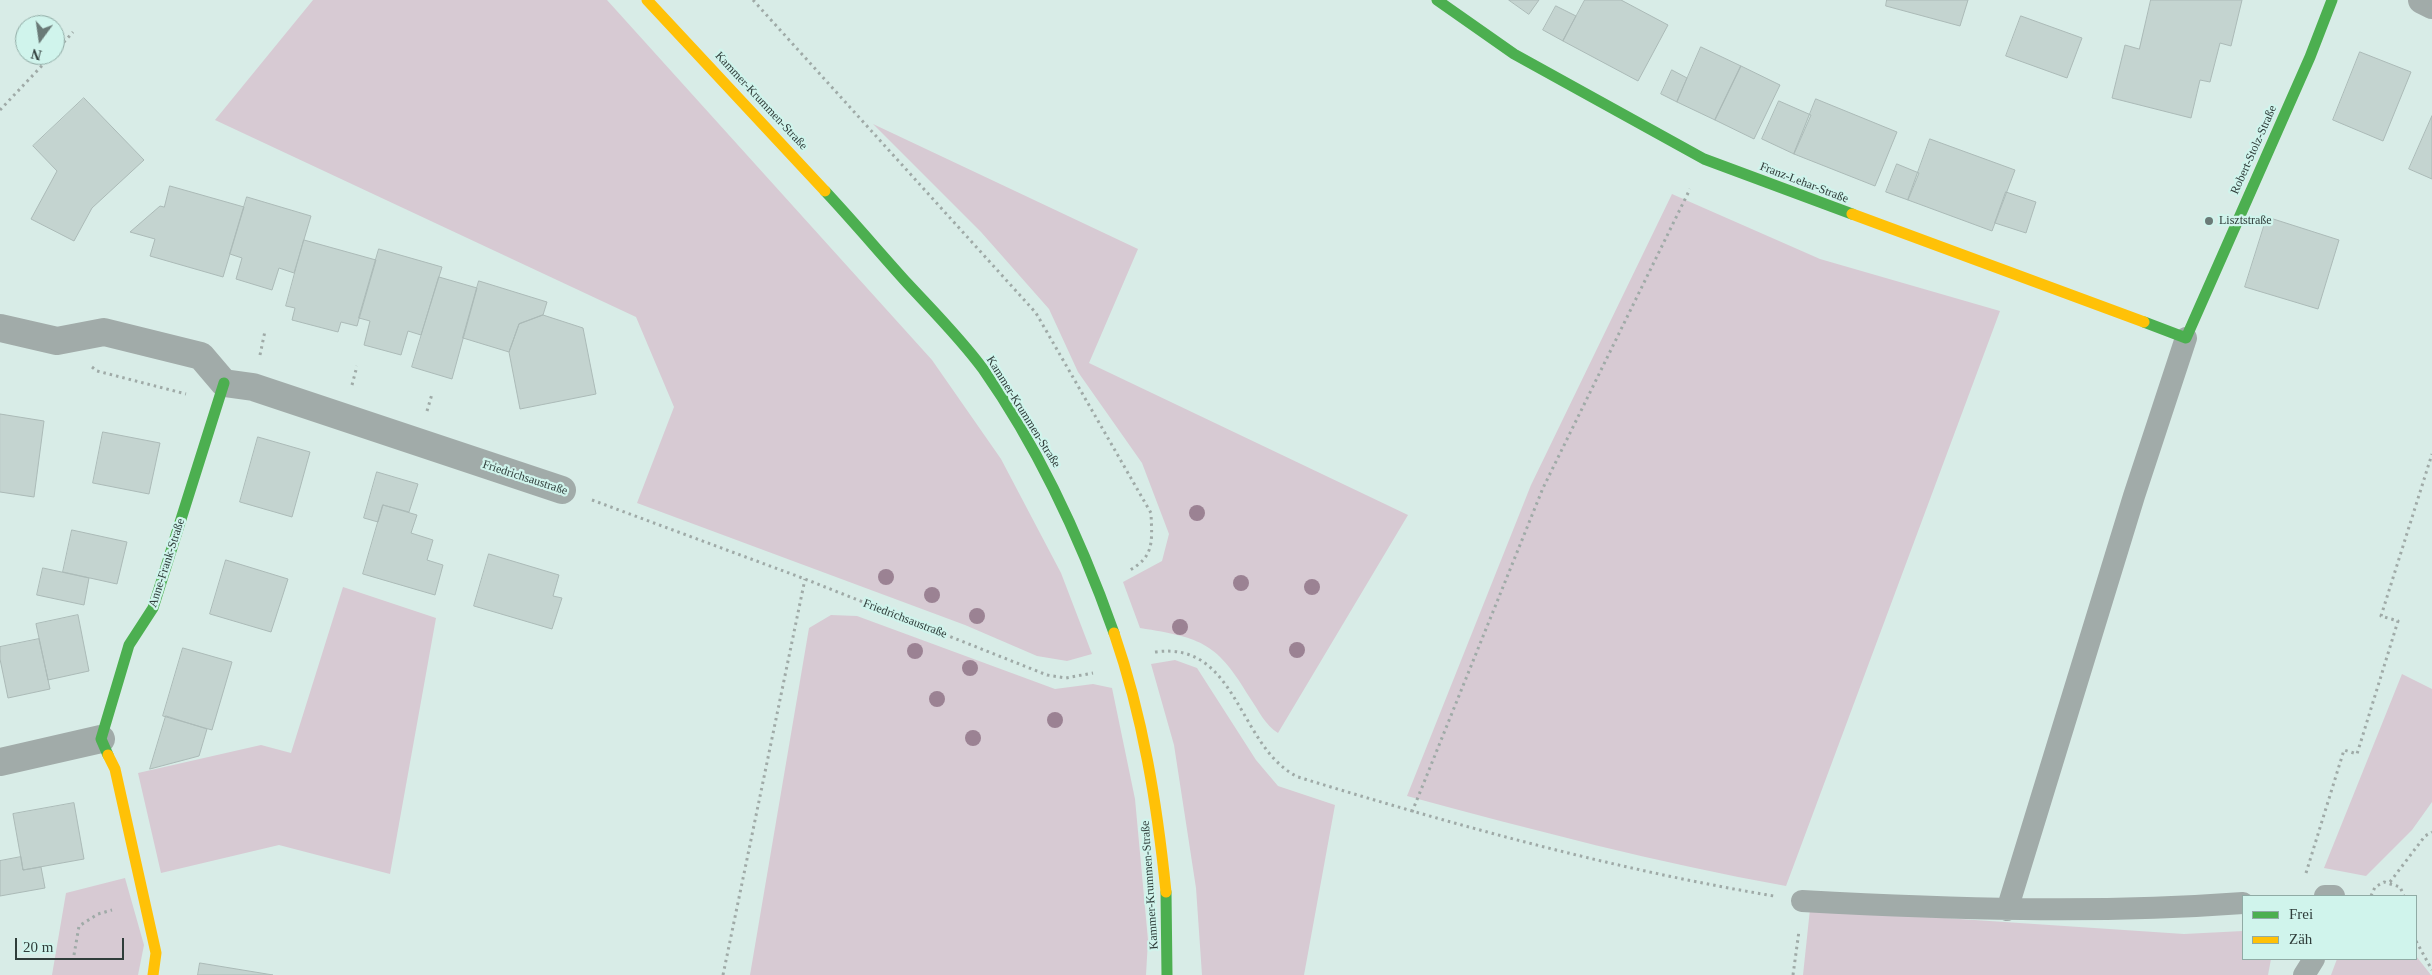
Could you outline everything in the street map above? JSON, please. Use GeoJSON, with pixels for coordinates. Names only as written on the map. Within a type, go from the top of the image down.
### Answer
{"type":"FeatureCollection","features":[{"type":"Feature","properties":{"kind":"street","name":"Kammer-Krummen-Straße"},"geometry":{"type":"LineString","coordinates":[[647,0],[845,212],[982,368],[1041,463],[1100,586],[1124,662],[1153,778],[1163,845],[1169,936],[1167,975]]}},
{"type":"Feature","properties":{"kind":"street","name":"Franz-Lehar-Straße"},"geometry":{"type":"LineString","coordinates":[[1437,0],[1514,54],[1704,159],[2186,338]]}},
{"type":"Feature","properties":{"kind":"street","name":"Robert-Stolz-Straße"},"geometry":{"type":"LineString","coordinates":[[2186,338],[2306,66],[2332,0]]}},
{"type":"Feature","properties":{"kind":"street"},"geometry":{"type":"LineString","coordinates":[[2422,0],[2432,5]]}},
{"type":"Feature","properties":{"kind":"street"},"geometry":{"type":"LineString","coordinates":[[0,328],[57,341],[104,332],[201,356],[221,392]]}},
{"type":"Feature","properties":{"kind":"street","name":"Friedrichsaustraße"},"geometry":{"type":"LineString","coordinates":[[221,392],[253,387],[562,490]]}},
{"type":"Feature","properties":{"kind":"street","name":"Anne-Frank-Straße"},"geometry":{"type":"LineString","coordinates":[[102,738],[129,645],[153,608],[221,392]]}},
{"type":"Feature","properties":{"kind":"street"},"geometry":{"type":"LineString","coordinates":[[0,762],[102,738],[115,769],[156,953],[153,975]]}},
{"type":"Feature","properties":{"kind":"lane"},"geometry":{"type":"LineString","coordinates":[[2007,910],[2134,496],[2186,338]]}},
{"type":"Feature","properties":{"kind":"lane"},"geometry":{"type":"LineString","coordinates":[[1802,902],[2007,910],[2170,908],[2242,903]]}},
{"type":"Feature","properties":{"kind":"lane"},"geometry":{"type":"LineString","coordinates":[[2304,975],[2313,960]]}},
{"type":"Feature","properties":{"kind":"path"},"geometry":{"type":"LineString","coordinates":[[753,0],[1036,313],[1151,513],[1152,534],[1150,551],[1142,564],[1100,586]]}},
{"type":"Feature","properties":{"kind":"path"},"geometry":{"type":"LineString","coordinates":[[65,41],[73,32]]}},
{"type":"Feature","properties":{"kind":"path"},"geometry":{"type":"LineString","coordinates":[[0,110],[43,65]]}},
{"type":"Feature","properties":{"kind":"path"},"geometry":{"type":"LineString","coordinates":[[1412,812],[1543,488],[1704,159]]}},
{"type":"Feature","properties":{"kind":"path"},"geometry":{"type":"LineString","coordinates":[[57,341],[97,371],[221,392]]}},
{"type":"Feature","properties":{"kind":"path"},"geometry":{"type":"LineString","coordinates":[[2304,878],[2344,750],[2357,754],[2398,621],[2381,616],[2432,454]]}},
{"type":"Feature","properties":{"kind":"path","name":"Friedrichsaustraße"},"geometry":{"type":"LineString","coordinates":[[562,490],[805,579],[1047,674],[1066,678],[1095,672]]}},
{"type":"Feature","properties":{"kind":"path"},"geometry":{"type":"LineString","coordinates":[[723,975],[805,579]]}},
{"type":"Feature","properties":{"kind":"path"},"geometry":{"type":"LineString","coordinates":[[1147,653],[1172,650],[1192,654],[1207,663],[1224,684],[1272,759],[1284,770],[1298,777],[1412,812],[1549,850],[1687,882],[1802,902],[1793,975]]}},
{"type":"Feature","properties":{"kind":"path"},"geometry":{"type":"LineString","coordinates":[[2390,882],[2425,836],[2432,832]]}},
{"type":"Feature","properties":{"kind":"path"},"geometry":{"type":"LineString","coordinates":[[2372,895],[2379,884],[2390,882],[2400,887],[2404,895]]}},
{"type":"Feature","properties":{"kind":"path"},"geometry":{"type":"LineString","coordinates":[[74,955],[79,926],[98,914],[115,909]]}},
{"type":"Feature","properties":{"kind":"path"},"geometry":{"type":"LineString","coordinates":[[2417,943],[2432,970]]}},
{"type":"Feature","properties":{"kind":"shaded area"},"geometry":{"type":"Polygon","coordinates":[[[313,0],[607,0],[932,360],[1001,459],[1061,573],[1092,654],[1067,661],[1037,656],[965,625],[637,503],[674,407],[636,317],[215,120],[313,0]]]}},
{"type":"Feature","properties":{"kind":"shaded area"},"geometry":{"type":"Polygon","coordinates":[[[873,124],[1138,249],[1089,363],[1408,515],[1278,733],[1273,730],[1259,713],[1228,665],[1217,654],[1194,640],[1179,635],[1140,628],[1123,582],[1162,561],[1169,534],[1142,463],[1078,372],[1049,309],[981,232],[873,124]]]}},
{"type":"Feature","properties":{"kind":"shaded area"},"geometry":{"type":"Polygon","coordinates":[[[1672,194],[1820,259],[2000,311],[1786,886],[1643,856],[1407,796],[1531,485],[1672,194]]]}},
{"type":"Feature","properties":{"kind":"shaded area"},"geometry":{"type":"Polygon","coordinates":[[[343,587],[436,618],[390,874],[279,845],[161,873],[138,773],[261,745],[291,753],[343,587]]]}},
{"type":"Feature","properties":{"kind":"shaded area"},"geometry":{"type":"Polygon","coordinates":[[[831,615],[857,616],[1055,689],[1093,684],[1112,688],[1135,799],[1148,940],[1146,975],[750,975],[809,628],[831,615]]]}},
{"type":"Feature","properties":{"kind":"shaded area"},"geometry":{"type":"Polygon","coordinates":[[[1175,660],[1197,668],[1256,760],[1278,786],[1335,805],[1304,975],[1202,975],[1196,888],[1174,745],[1151,664],[1175,660]]]}},
{"type":"Feature","properties":{"kind":"shaded area"},"geometry":{"type":"Polygon","coordinates":[[[2402,674],[2432,689],[2432,802],[2412,830],[2366,876],[2324,868],[2402,674]]]}},
{"type":"Feature","properties":{"kind":"shaded area"},"geometry":{"type":"Polygon","coordinates":[[[125,878],[144,945],[138,975],[52,975],[66,893],[125,878]]]}},
{"type":"Feature","properties":{"kind":"shaded area"},"geometry":{"type":"Polygon","coordinates":[[[1810,909],[2184,934],[2242,931],[2242,960],[2271,960],[2268,975],[1803,975],[1810,909]]]}},
{"type":"Feature","properties":{"kind":"shaded area"},"geometry":{"type":"Polygon","coordinates":[[[2417,957],[2431,975],[2331,975],[2337,960],[2417,960],[2417,957]]]}},
{"type":"Feature","properties":{"kind":"building"},"geometry":{"type":"Polygon","coordinates":[[[1509,0],[1539,0],[1529,14],[1509,0]]]}},
{"type":"Feature","properties":{"kind":"building"},"geometry":{"type":"Polygon","coordinates":[[[1585,0],[1621,0],[1668,25],[1638,81],[1563,41],[1585,0]]]}},
{"type":"Feature","properties":{"kind":"building"},"geometry":{"type":"Polygon","coordinates":[[[1887,0],[1968,0],[1960,26],[1886,6],[1887,0]]]}},
{"type":"Feature","properties":{"kind":"building"},"geometry":{"type":"Polygon","coordinates":[[[2151,0],[2242,0],[2231,46],[2220,43],[2210,82],[2200,80],[2191,118],[2112,98],[2125,45],[2139,49],[2151,0]]]}},
{"type":"Feature","properties":{"kind":"building"},"geometry":{"type":"Polygon","coordinates":[[[1556,6],[1576,16],[1563,41],[1543,30],[1556,6]]]}},
{"type":"Feature","properties":{"kind":"building"},"geometry":{"type":"Polygon","coordinates":[[[2021,16],[2082,38],[2067,78],[2006,56],[2021,16]]]}},
{"type":"Feature","properties":{"kind":"building"},"geometry":{"type":"Polygon","coordinates":[[[1701,47],[1741,66],[1715,120],[1677,102],[1701,47]]]}},
{"type":"Feature","properties":{"kind":"building"},"geometry":{"type":"Polygon","coordinates":[[[2360,52],[2411,72],[2383,141],[2333,120],[2360,52]]]}},
{"type":"Feature","properties":{"kind":"building"},"geometry":{"type":"Polygon","coordinates":[[[1741,66],[1780,85],[1754,139],[1715,120],[1741,66]]]}},
{"type":"Feature","properties":{"kind":"building"},"geometry":{"type":"Polygon","coordinates":[[[1672,70],[1687,78],[1677,102],[1661,94],[1672,70]]]}},
{"type":"Feature","properties":{"kind":"building"},"geometry":{"type":"Polygon","coordinates":[[[84,98],[144,160],[92,208],[74,241],[31,219],[57,171],[33,146],[84,98]]]}},
{"type":"Feature","properties":{"kind":"building"},"geometry":{"type":"Polygon","coordinates":[[[1816,99],[1897,132],[1875,186],[1794,154],[1816,99]]]}},
{"type":"Feature","properties":{"kind":"building"},"geometry":{"type":"Polygon","coordinates":[[[1779,101],[1811,115],[1794,154],[1762,139],[1779,101]]]}},
{"type":"Feature","properties":{"kind":"building"},"geometry":{"type":"Polygon","coordinates":[[[2432,116],[2432,179],[2409,169],[2432,116]]]}},
{"type":"Feature","properties":{"kind":"building"},"geometry":{"type":"Polygon","coordinates":[[[1930,139],[2015,170],[1992,231],[1908,200],[1930,139]]]}},
{"type":"Feature","properties":{"kind":"building"},"geometry":{"type":"Polygon","coordinates":[[[1897,164],[1919,173],[1908,200],[1886,192],[1897,164]]]}},
{"type":"Feature","properties":{"kind":"building"},"geometry":{"type":"Polygon","coordinates":[[[170,186],[244,207],[223,277],[150,256],[155,239],[130,232],[160,206],[164,207],[170,186]]]}},
{"type":"Feature","properties":{"kind":"building"},"geometry":{"type":"Polygon","coordinates":[[[2006,192],[2036,202],[2026,233],[1995,223],[2006,192]]]}},
{"type":"Feature","properties":{"kind":"building"},"geometry":{"type":"Polygon","coordinates":[[[247,197],[311,216],[294,273],[279,268],[272,290],[236,279],[242,258],[230,254],[247,197]]]}},
{"type":"Feature","properties":{"kind":"building"},"geometry":{"type":"Polygon","coordinates":[[[2267,217],[2339,240],[2318,309],[2245,287],[2267,217]]]}},
{"type":"Feature","properties":{"kind":"building"},"geometry":{"type":"Polygon","coordinates":[[[304,240],[376,260],[357,326],[341,322],[338,332],[292,320],[295,308],[286,306],[304,240]]]}},
{"type":"Feature","properties":{"kind":"building"},"geometry":{"type":"Polygon","coordinates":[[[379,249],[442,267],[421,335],[408,331],[401,355],[364,345],[370,321],[359,318],[379,249]]]}},
{"type":"Feature","properties":{"kind":"building"},"geometry":{"type":"Polygon","coordinates":[[[439,277],[477,288],[452,379],[412,367],[439,277]]]}},
{"type":"Feature","properties":{"kind":"building"},"geometry":{"type":"Polygon","coordinates":[[[479,281],[547,302],[543,315],[519,324],[509,352],[463,338],[479,281]]]}},
{"type":"Feature","properties":{"kind":"building"},"geometry":{"type":"Polygon","coordinates":[[[543,315],[583,328],[596,394],[520,409],[509,352],[519,324],[543,315]]]}},
{"type":"Feature","properties":{"kind":"building"},"geometry":{"type":"Polygon","coordinates":[[[0,414],[44,421],[34,497],[0,492],[0,414]]]}},
{"type":"Feature","properties":{"kind":"building"},"geometry":{"type":"Polygon","coordinates":[[[103,432],[160,443],[149,494],[93,483],[103,432]]]}},
{"type":"Feature","properties":{"kind":"building"},"geometry":{"type":"Polygon","coordinates":[[[258,437],[310,452],[292,517],[240,502],[258,437]]]}},
{"type":"Feature","properties":{"kind":"building"},"geometry":{"type":"Polygon","coordinates":[[[377,472],[418,484],[409,512],[383,505],[378,522],[364,518],[377,472]]]}},
{"type":"Feature","properties":{"kind":"building"},"geometry":{"type":"Polygon","coordinates":[[[383,505],[417,515],[411,533],[433,540],[427,560],[443,565],[435,595],[363,574],[383,505]]]}},
{"type":"Feature","properties":{"kind":"building"},"geometry":{"type":"Polygon","coordinates":[[[72,530],[127,542],[117,584],[63,572],[72,530]]]}},
{"type":"Feature","properties":{"kind":"building"},"geometry":{"type":"Polygon","coordinates":[[[489,554],[559,575],[553,596],[562,598],[552,629],[474,606],[489,554]]]}},
{"type":"Feature","properties":{"kind":"building"},"geometry":{"type":"Polygon","coordinates":[[[226,560],[288,579],[271,632],[210,614],[226,560]]]}},
{"type":"Feature","properties":{"kind":"building"},"geometry":{"type":"Polygon","coordinates":[[[43,568],[89,578],[84,605],[37,595],[43,568]]]}},
{"type":"Feature","properties":{"kind":"building"},"geometry":{"type":"Polygon","coordinates":[[[78,615],[89,671],[48,680],[36,624],[78,615]]]}},
{"type":"Feature","properties":{"kind":"building"},"geometry":{"type":"Polygon","coordinates":[[[39,639],[50,689],[8,698],[0,659],[0,647],[39,639]]]}},
{"type":"Feature","properties":{"kind":"building"},"geometry":{"type":"Polygon","coordinates":[[[183,648],[232,662],[212,730],[163,716],[183,648]]]}},
{"type":"Feature","properties":{"kind":"building"},"geometry":{"type":"Polygon","coordinates":[[[166,716],[207,729],[199,756],[150,769],[166,716]]]}},
{"type":"Feature","properties":{"kind":"building"},"geometry":{"type":"Polygon","coordinates":[[[74,803],[84,859],[23,870],[13,814],[74,803]]]}},
{"type":"Feature","properties":{"kind":"building"},"geometry":{"type":"Polygon","coordinates":[[[21,857],[23,870],[41,867],[45,888],[0,896],[0,861],[21,857]]]}},
{"type":"Feature","properties":{"kind":"building"},"geometry":{"type":"Polygon","coordinates":[[[200,963],[273,975],[198,975],[200,963]]]}},
{"type":"Feature","properties":{"kind":"traffic: fast"},"geometry":{"type":"LineString","coordinates":[[1437,0],[1514,54],[1704,159],[1852,214]]}},
{"type":"Feature","properties":{"kind":"traffic: fast"},"geometry":{"type":"LineString","coordinates":[[2144,322],[2186,338],[2310,57],[2332,0]]}},
{"type":"Feature","properties":{"kind":"traffic: fast"},"geometry":{"type":"LineString","coordinates":[[825,191],[966,347],[1004,400],[1023,431],[1057,496],[1088,564],[1114,633]]}},
{"type":"Feature","properties":{"kind":"traffic: fast"},"geometry":{"type":"LineString","coordinates":[[108,755],[101,739],[129,645],[153,608],[224,383]]}},
{"type":"Feature","properties":{"kind":"traffic: fast"},"geometry":{"type":"LineString","coordinates":[[1166,892],[1167,975]]}},
{"type":"Feature","properties":{"kind":"traffic: slow"},"geometry":{"type":"LineString","coordinates":[[647,0],[825,191]]}},
{"type":"Feature","properties":{"kind":"traffic: slow"},"geometry":{"type":"LineString","coordinates":[[1852,214],[2144,322]]}},
{"type":"Feature","properties":{"kind":"traffic: slow"},"geometry":{"type":"LineString","coordinates":[[1114,633],[1133,696],[1148,761],[1166,892]]}},
{"type":"Feature","properties":{"kind":"traffic: slow"},"geometry":{"type":"LineString","coordinates":[[108,755],[115,769],[156,953],[153,975]]}},
{"type":"Feature","properties":{"kind":"place","name":"Lisztstraße"},"geometry":{"type":"Point","coordinates":[2209,221]}}]}
